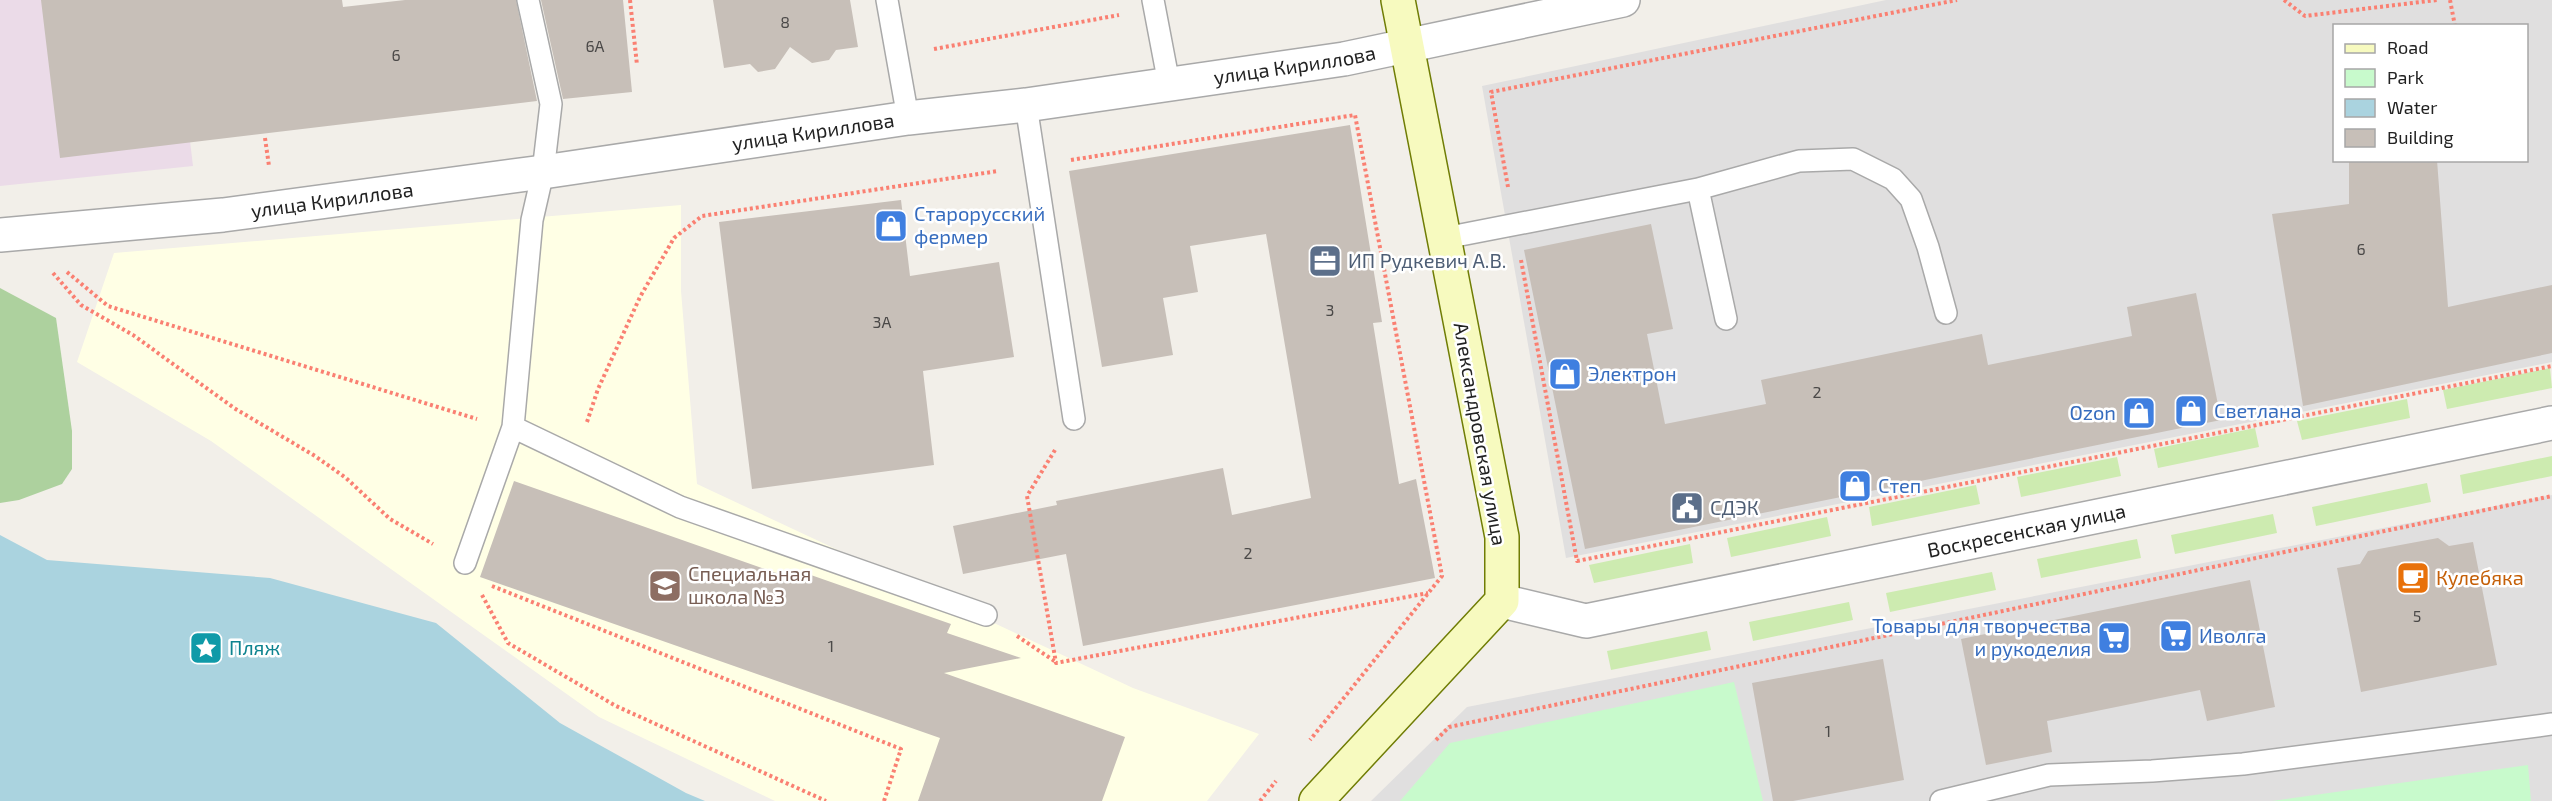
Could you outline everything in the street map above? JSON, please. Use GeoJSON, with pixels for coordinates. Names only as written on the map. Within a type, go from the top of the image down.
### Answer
{"type":"FeatureCollection","features":[{"type":"Feature","properties":{"kind":"street","name":"Александровская улица"},"geometry":{"type":"LineString","coordinates":[[1398,0],[1502,537],[1502,601]]}},
{"type":"Feature","properties":{"kind":"street","name":"улица Кириллова"},"geometry":{"type":"LineString","coordinates":[[10,235],[223,215],[1344,59],[1623,0]]}},
{"type":"Feature","properties":{"kind":"street","name":"Воскресенская улица"},"geometry":{"type":"LineString","coordinates":[[1502,601],[1586,621],[2552,423]]}},
{"type":"Feature","properties":{"kind":"street"},"geometry":{"type":"LineString","coordinates":[[1316,801],[1502,601]]}},
{"type":"Feature","properties":{"kind":"lane"},"geometry":{"type":"LineString","coordinates":[[465,563],[513,427],[531,220],[543,172],[551,104],[528,0]]}},
{"type":"Feature","properties":{"kind":"lane"},"geometry":{"type":"LineString","coordinates":[[887,0],[908,118]]}},
{"type":"Feature","properties":{"kind":"lane"},"geometry":{"type":"LineString","coordinates":[[1154,4],[1169,84]]}},
{"type":"Feature","properties":{"kind":"lane"},"geometry":{"type":"LineString","coordinates":[[1026,105],[1074,419]]}},
{"type":"Feature","properties":{"kind":"lane"},"geometry":{"type":"LineString","coordinates":[[1445,238],[1698,189],[1799,161],[1854,159],[1893,179],[1911,199],[1928,247],[1946,313]]}},
{"type":"Feature","properties":{"kind":"lane"},"geometry":{"type":"LineString","coordinates":[[1698,189],[1726,319]]}},
{"type":"Feature","properties":{"kind":"lane"},"geometry":{"type":"LineString","coordinates":[[513,427],[680,507],[986,615]]}},
{"type":"Feature","properties":{"kind":"lane"},"geometry":{"type":"LineString","coordinates":[[1941,801],[2049,775],[2152,771],[2243,764],[2552,724]]}},
{"type":"Feature","properties":{"kind":"path"},"geometry":{"type":"LineString","coordinates":[[630,0],[637,65]]}},
{"type":"Feature","properties":{"kind":"path"},"geometry":{"type":"LineString","coordinates":[[1957,0],[1491,92],[1577,561],[2552,366]]}},
{"type":"Feature","properties":{"kind":"path"},"geometry":{"type":"LineString","coordinates":[[2284,0],[2305,16],[2437,0]]}},
{"type":"Feature","properties":{"kind":"path"},"geometry":{"type":"LineString","coordinates":[[2450,0],[2455,24]]}},
{"type":"Feature","properties":{"kind":"path"},"geometry":{"type":"LineString","coordinates":[[898,55],[1154,4]]}},
{"type":"Feature","properties":{"kind":"path"},"geometry":{"type":"LineString","coordinates":[[1304,747],[1442,576],[1355,115]]}},
{"type":"Feature","properties":{"kind":"path"},"geometry":{"type":"LineString","coordinates":[[576,457],[598,389],[640,297],[674,238],[702,216]]}},
{"type":"Feature","properties":{"kind":"path"},"geometry":{"type":"LineString","coordinates":[[10,235],[108,306],[468,417],[513,427]]}},
{"type":"Feature","properties":{"kind":"path"},"geometry":{"type":"LineString","coordinates":[[10,235],[81,305],[133,335],[234,408],[315,456],[346,478],[390,519],[465,563],[481,581],[901,749],[884,801]]}},
{"type":"Feature","properties":{"kind":"path"},"geometry":{"type":"LineString","coordinates":[[1056,663],[1027,495],[1074,419]]}},
{"type":"Feature","properties":{"kind":"path"},"geometry":{"type":"LineString","coordinates":[[1433,743],[1449,727],[2552,496]]}},
{"type":"Feature","properties":{"kind":"path"},"geometry":{"type":"LineString","coordinates":[[465,563],[508,643],[616,706],[826,801]]}},
{"type":"Feature","properties":{"kind":"path"},"geometry":{"type":"LineString","coordinates":[[986,615],[1056,663],[1430,593]]}},
{"type":"Feature","properties":{"kind":"path"},"geometry":{"type":"LineString","coordinates":[[1260,801],[1282,774]]}},
{"type":"Feature","properties":{"kind":"shaded area"},"geometry":{"type":"Polygon","coordinates":[[[0,0],[173,0],[193,166],[0,186],[0,0]]]}},
{"type":"Feature","properties":{"kind":"shaded area"},"geometry":{"type":"Polygon","coordinates":[[[1886,0],[2552,0],[2552,362],[1566,558],[1482,86],[1886,0]]]}},
{"type":"Feature","properties":{"kind":"shaded area","name":"Специальная школа №3"},"geometry":{"type":"Polygon","coordinates":[[[681,205],[681,291],[697,484],[1133,688],[1259,734],[1207,801],[775,801],[599,717],[211,441],[77,362],[114,253],[681,205]]]}},
{"type":"Feature","properties":{"kind":"shaded area"},"geometry":{"type":"Polygon","coordinates":[[[2552,495],[2552,801],[1371,801],[1467,707],[2552,495]]]}},
{"type":"Feature","properties":{"kind":"green space"},"geometry":{"type":"Polygon","coordinates":[[[0,288],[56,318],[72,431],[72,469],[62,484],[19,500],[0,503],[0,288]]]}},
{"type":"Feature","properties":{"kind":"green space"},"geometry":{"type":"Polygon","coordinates":[[[2550,368],[2552,388],[2447,409],[2443,390],[2550,368]]]}},
{"type":"Feature","properties":{"kind":"green space"},"geometry":{"type":"Polygon","coordinates":[[[2407,399],[2410,418],[2302,440],[2297,421],[2407,399]]]}},
{"type":"Feature","properties":{"kind":"green space"},"geometry":{"type":"Polygon","coordinates":[[[2255,428],[2259,447],[2158,468],[2154,449],[2255,428]]]}},
{"type":"Feature","properties":{"kind":"green space"},"geometry":{"type":"Polygon","coordinates":[[[2552,456],[2552,476],[2463,494],[2460,475],[2552,456]]]}},
{"type":"Feature","properties":{"kind":"green space"},"geometry":{"type":"Polygon","coordinates":[[[2117,457],[2121,476],[2021,497],[2017,477],[2117,457]]]}},
{"type":"Feature","properties":{"kind":"green space"},"geometry":{"type":"Polygon","coordinates":[[[2427,483],[2431,502],[2316,526],[2312,507],[2427,483]]]}},
{"type":"Feature","properties":{"kind":"green space"},"geometry":{"type":"Polygon","coordinates":[[[1976,485],[1980,504],[1872,526],[1869,507],[1976,485]]]}},
{"type":"Feature","properties":{"kind":"green space"},"geometry":{"type":"Polygon","coordinates":[[[2273,514],[2277,533],[2175,554],[2171,535],[2273,514]]]}},
{"type":"Feature","properties":{"kind":"green space"},"geometry":{"type":"Polygon","coordinates":[[[1827,517],[1831,536],[1731,557],[1727,538],[1827,517]]]}},
{"type":"Feature","properties":{"kind":"green space"},"geometry":{"type":"Polygon","coordinates":[[[2137,539],[2141,558],[2041,578],[2037,559],[2137,539]]]}},
{"type":"Feature","properties":{"kind":"green space"},"geometry":{"type":"Polygon","coordinates":[[[1690,544],[1693,563],[1594,583],[1589,565],[1690,544]]]}},
{"type":"Feature","properties":{"kind":"green space"},"geometry":{"type":"Polygon","coordinates":[[[1992,572],[1996,590],[1890,612],[1886,593],[1992,572]]]}},
{"type":"Feature","properties":{"kind":"green space"},"geometry":{"type":"Polygon","coordinates":[[[1849,602],[1853,620],[1753,641],[1749,622],[1849,602]]]}},
{"type":"Feature","properties":{"kind":"green space"},"geometry":{"type":"Polygon","coordinates":[[[1707,631],[1711,650],[1611,670],[1607,651],[1707,631]]]}},
{"type":"Feature","properties":{"kind":"green space"},"geometry":{"type":"Polygon","coordinates":[[[1734,682],[1763,801],[1400,801],[1450,743],[1734,682]]]}},
{"type":"Feature","properties":{"kind":"green space"},"geometry":{"type":"Polygon","coordinates":[[[2528,765],[2531,801],[2272,801],[2528,765]]]}},
{"type":"Feature","properties":{"kind":"water"},"geometry":{"type":"Polygon","coordinates":[[[0,535],[47,560],[270,578],[436,623],[560,723],[686,793],[705,801],[0,801],[0,535]]]}},
{"type":"Feature","properties":{"kind":"building"},"geometry":{"type":"Polygon","coordinates":[[[41,0],[342,0],[343,7],[405,0],[516,0],[537,101],[60,158],[41,0]]]}},
{"type":"Feature","properties":{"kind":"building"},"geometry":{"type":"Polygon","coordinates":[[[541,0],[623,0],[632,92],[563,99],[541,0]]]}},
{"type":"Feature","properties":{"kind":"building"},"geometry":{"type":"Polygon","coordinates":[[[713,0],[850,0],[858,47],[836,50],[829,60],[812,63],[790,47],[775,69],[758,72],[750,64],[724,68],[713,0]]]}},
{"type":"Feature","properties":{"kind":"building"},"geometry":{"type":"Polygon","coordinates":[[[1350,125],[1382,322],[1373,323],[1399,484],[1416,479],[1435,578],[1083,646],[1066,554],[963,574],[953,526],[1057,505],[1056,501],[1223,468],[1232,515],[1311,498],[1266,234],[1190,246],[1198,292],[1163,298],[1173,355],[1102,367],[1069,171],[1350,125]]]}},
{"type":"Feature","properties":{"kind":"building"},"geometry":{"type":"Polygon","coordinates":[[[2349,162],[2437,162],[2448,307],[2552,285],[2552,353],[2303,406],[2272,214],[2349,204],[2349,162]]]}},
{"type":"Feature","properties":{"kind":"building"},"geometry":{"type":"Polygon","coordinates":[[[901,200],[910,276],[999,262],[1014,357],[923,371],[934,465],[752,489],[719,222],[901,200]]]}},
{"type":"Feature","properties":{"kind":"building"},"geometry":{"type":"Polygon","coordinates":[[[1651,224],[1673,329],[1647,334],[1665,424],[1766,404],[1761,380],[1982,334],[1988,365],[2132,336],[2127,307],[2196,293],[2221,420],[1585,549],[1524,250],[1651,224]]]}},
{"type":"Feature","properties":{"kind":"building"},"geometry":{"type":"Polygon","coordinates":[[[514,481],[805,583],[808,574],[951,624],[947,633],[1021,658],[944,673],[1125,737],[1102,801],[918,801],[940,738],[480,577],[514,481]]]}},
{"type":"Feature","properties":{"kind":"building"},"geometry":{"type":"Polygon","coordinates":[[[2438,538],[2449,546],[2473,542],[2497,665],[2361,692],[2337,568],[2360,564],[2368,551],[2438,538]]]}},
{"type":"Feature","properties":{"kind":"building"},"geometry":{"type":"Polygon","coordinates":[[[2250,580],[2275,707],[2207,721],[2200,690],[2047,721],[2052,752],[1986,765],[1961,639],[2250,580]]]}},
{"type":"Feature","properties":{"kind":"building"},"geometry":{"type":"Polygon","coordinates":[[[1883,659],[1904,780],[1793,801],[1773,801],[1752,683],[1883,659]]]}},
{"type":"Feature","properties":{"kind":"place","name":"Старорусский фермер"},"geometry":{"type":"Point","coordinates":[891,226]}},
{"type":"Feature","properties":{"kind":"place","name":"ИП Рудкевич А.В."},"geometry":{"type":"Point","coordinates":[1325,261]}},
{"type":"Feature","properties":{"kind":"place","name":"Электрон"},"geometry":{"type":"Point","coordinates":[1565,374]}},
{"type":"Feature","properties":{"kind":"place","name":"Светлана"},"geometry":{"type":"Point","coordinates":[2191,411]}},
{"type":"Feature","properties":{"kind":"place","name":"Ozon"},"geometry":{"type":"Point","coordinates":[2139,413]}},
{"type":"Feature","properties":{"kind":"place","name":"Степ"},"geometry":{"type":"Point","coordinates":[1855,486]}},
{"type":"Feature","properties":{"kind":"place","name":"СДЭК"},"geometry":{"type":"Point","coordinates":[1687,508]}},
{"type":"Feature","properties":{"kind":"place","name":"Кулебяка"},"geometry":{"type":"Point","coordinates":[2413,578]}},
{"type":"Feature","properties":{"kind":"place","name":"Специальная школа №3"},"geometry":{"type":"Point","coordinates":[665,586]}},
{"type":"Feature","properties":{"kind":"place","name":"Иволга"},"geometry":{"type":"Point","coordinates":[2176,636]}},
{"type":"Feature","properties":{"kind":"place","name":"Товары для творчества и рукоделия"},"geometry":{"type":"Point","coordinates":[2114,638]}},
{"type":"Feature","properties":{"kind":"place","name":"Пляж"},"geometry":{"type":"Point","coordinates":[206,648]}}]}
